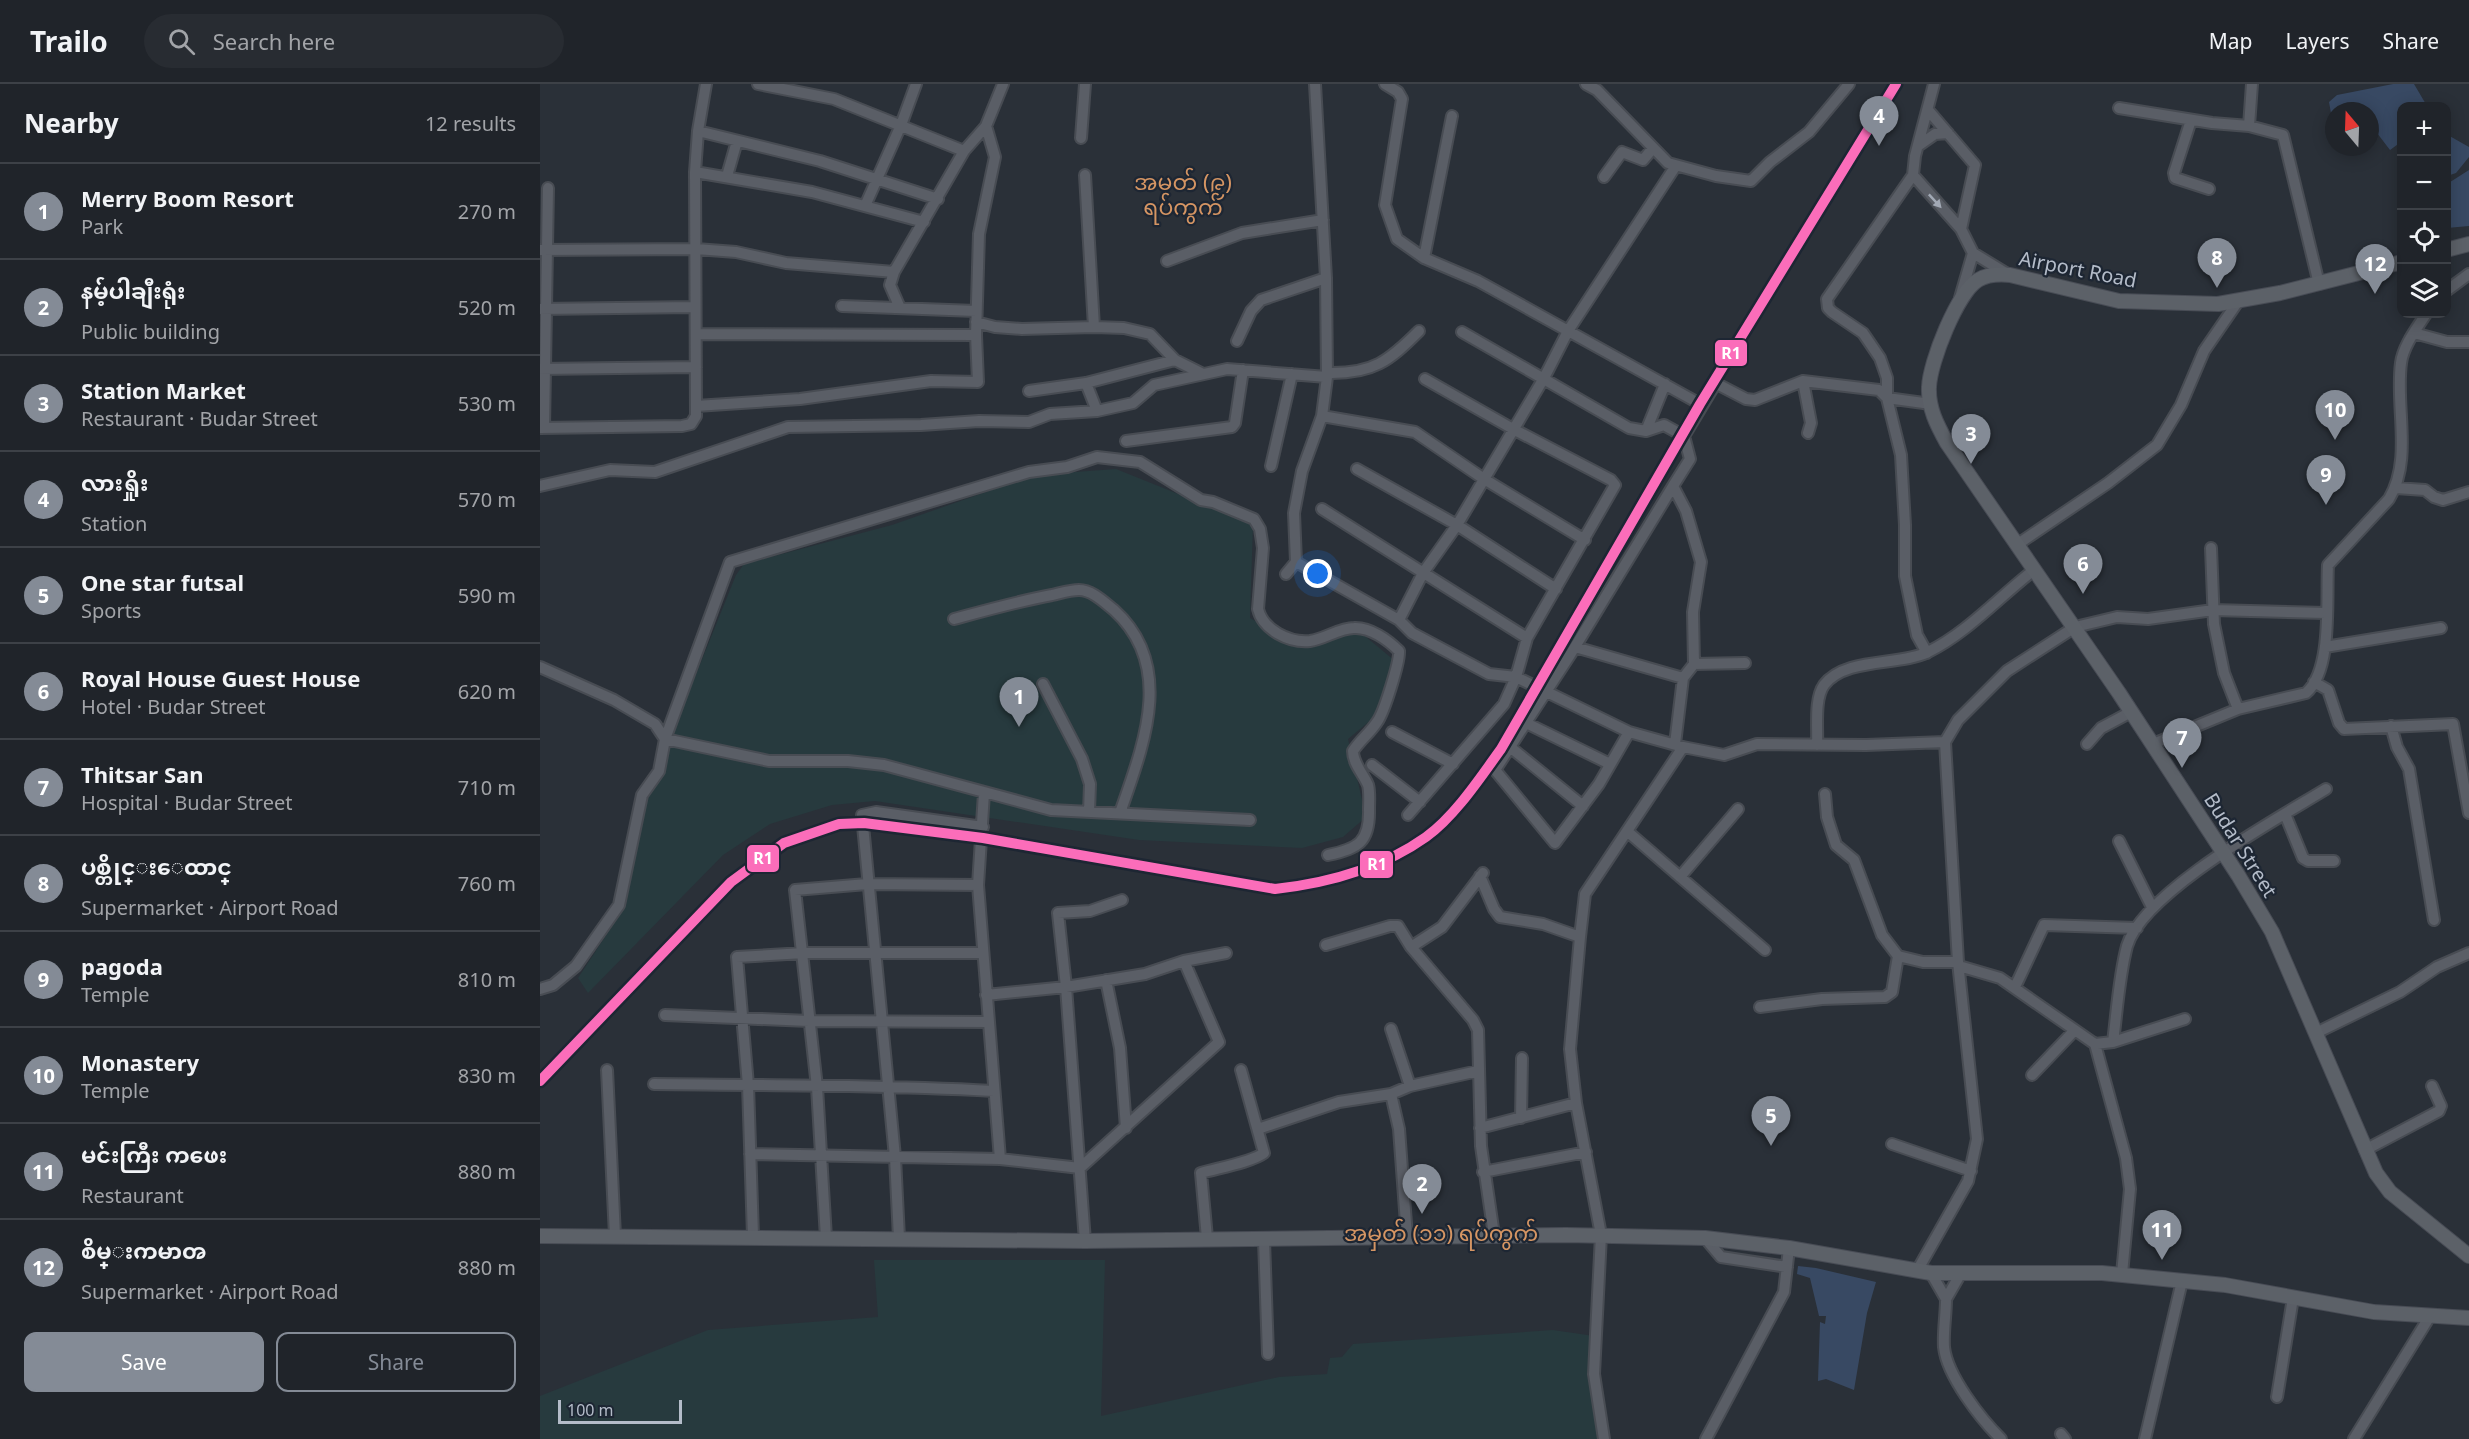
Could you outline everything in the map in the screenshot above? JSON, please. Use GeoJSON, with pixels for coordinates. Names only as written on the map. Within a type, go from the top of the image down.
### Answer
{"type":"FeatureCollection","features":[{"type":"Feature","properties":{"kind":"main road"},"geometry":{"type":"LineString","coordinates":[[2451,249],[2469,244]]}},
{"type":"Feature","properties":{"kind":"main road","name":"Airport Road"},"geometry":{"type":"LineString","coordinates":[[1994,274],[2010,275],[2120,300],[2218,303],[2319,284],[2397,263]]}},
{"type":"Feature","properties":{"kind":"main road","name":"Budar Street"},"geometry":{"type":"LineString","coordinates":[[1994,274],[1979,279],[1967,289],[1933,365],[1929,387],[1934,418],[1947,443],[2131,712],[2272,932],[2376,1173],[2390,1192],[2469,1256]]}},
{"type":"Feature","properties":{"kind":"main road"},"geometry":{"type":"LineString","coordinates":[[540,1236],[753,1236],[1084,1241],[1494,1235],[1705,1238],[1789,1248],[1931,1273],[2122,1274],[2225,1286],[2374,1312],[2465,1319]]}},
{"type":"Feature","properties":{"kind":"street"},"geometry":{"type":"LineString","coordinates":[[548,188],[543,250],[542,428],[691,424],[696,416],[695,172],[698,131],[706,84]]}},
{"type":"Feature","properties":{"kind":"street"},"geometry":{"type":"LineString","coordinates":[[758,84],[834,99],[964,151]]}},
{"type":"Feature","properties":{"kind":"street"},"geometry":{"type":"LineString","coordinates":[[865,206],[901,125],[916,84]]}},
{"type":"Feature","properties":{"kind":"street"},"geometry":{"type":"LineString","coordinates":[[900,308],[890,285],[894,272],[964,151],[986,126],[1003,84]]}},
{"type":"Feature","properties":{"kind":"street"},"geometry":{"type":"LineString","coordinates":[[1081,138],[1085,84]]}},
{"type":"Feature","properties":{"kind":"street"},"geometry":{"type":"LineString","coordinates":[[1286,574],[1296,562],[1294,513],[1302,471],[1322,416],[1327,375],[1326,278],[1315,84]]}},
{"type":"Feature","properties":{"kind":"street"},"geometry":{"type":"LineString","coordinates":[[1385,84],[1398,92],[1402,99],[1386,205],[1397,239],[1424,258],[1478,281],[1702,405]]}},
{"type":"Feature","properties":{"kind":"street"},"geometry":{"type":"LineString","coordinates":[[1586,84],[1597,90],[1653,148],[1675,166],[1751,181],[1770,162],[1809,132],[1849,84]]}},
{"type":"Feature","properties":{"kind":"street"},"geometry":{"type":"LineString","coordinates":[[1927,653],[1917,635],[1905,576],[1901,455],[1887,398],[1887,378],[1880,358],[1863,333],[1828,308],[1827,299],[1913,175],[1934,84]]}},
{"type":"Feature","properties":{"kind":"street"},"geometry":{"type":"LineString","coordinates":[[2248,126],[2252,84]]}},
{"type":"Feature","properties":{"kind":"street"},"geometry":{"type":"LineString","coordinates":[[2119,108],[2191,120],[2248,126],[2283,135],[2319,284]]}},
{"type":"Feature","properties":{"kind":"street"},"geometry":{"type":"LineString","coordinates":[[1928,110],[1975,165],[1961,229]]}},
{"type":"Feature","properties":{"kind":"street"},"geometry":{"type":"LineString","coordinates":[[1424,258],[1452,116]]}},
{"type":"Feature","properties":{"kind":"street"},"geometry":{"type":"LineString","coordinates":[[2191,120],[2174,173],[2175,178],[2209,189]]}},
{"type":"Feature","properties":{"kind":"street"},"geometry":{"type":"LineString","coordinates":[[696,406],[800,399],[931,381],[978,382],[976,316],[979,234],[994,157],[986,126]]}},
{"type":"Feature","properties":{"kind":"street"},"geometry":{"type":"LineString","coordinates":[[698,131],[820,161],[938,199]]}},
{"type":"Feature","properties":{"kind":"street"},"geometry":{"type":"LineString","coordinates":[[1918,146],[1935,134],[1948,133]]}},
{"type":"Feature","properties":{"kind":"street"},"geometry":{"type":"LineString","coordinates":[[727,176],[737,141]]}},
{"type":"Feature","properties":{"kind":"street"},"geometry":{"type":"LineString","coordinates":[[1604,177],[1622,152],[1643,160],[1653,148]]}},
{"type":"Feature","properties":{"kind":"street"},"geometry":{"type":"LineString","coordinates":[[1399,620],[1423,573],[1456,525],[1544,378],[1568,331],[1675,166]]}},
{"type":"Feature","properties":{"kind":"street"},"geometry":{"type":"LineString","coordinates":[[695,172],[727,176],[865,206],[924,222]]}},
{"type":"Feature","properties":{"kind":"street"},"geometry":{"type":"LineString","coordinates":[[1913,175],[1961,229],[1973,253],[2010,275]]}},
{"type":"Feature","properties":{"kind":"street"},"geometry":{"type":"LineString","coordinates":[[1086,176],[1094,327]]}},
{"type":"Feature","properties":{"kind":"street"},"geometry":{"type":"LineString","coordinates":[[1167,261],[1242,233],[1323,219]]}},
{"type":"Feature","properties":{"kind":"street"},"geometry":{"type":"LineString","coordinates":[[543,250],[696,249],[736,252],[786,263],[894,272]]}},
{"type":"Feature","properties":{"kind":"street"},"geometry":{"type":"LineString","coordinates":[[1957,309],[1973,253]]}},
{"type":"Feature","properties":{"kind":"street"},"geometry":{"type":"LineString","coordinates":[[2451,287],[2469,274]]}},
{"type":"Feature","properties":{"kind":"street"},"geometry":{"type":"LineString","coordinates":[[1237,341],[1251,311],[1261,300],[1326,278]]}},
{"type":"Feature","properties":{"kind":"street"},"geometry":{"type":"LineString","coordinates":[[2018,544],[2108,483],[2157,445],[2181,405],[2204,351],[2239,300]]}},
{"type":"Feature","properties":{"kind":"street"},"geometry":{"type":"LineString","coordinates":[[842,306],[900,308],[976,316],[995,327],[1124,328],[1150,334],[1175,360],[1201,373]]}},
{"type":"Feature","properties":{"kind":"street"},"geometry":{"type":"LineString","coordinates":[[543,309],[694,307]]}},
{"type":"Feature","properties":{"kind":"street"},"geometry":{"type":"LineString","coordinates":[[2152,744],[2238,709],[2306,693],[2314,682],[2325,647],[2328,565],[2389,499],[2396,488],[2401,448],[2401,363],[2423,318]]}},
{"type":"Feature","properties":{"kind":"street"},"geometry":{"type":"LineString","coordinates":[[540,486],[610,470],[655,472],[788,427],[921,425],[979,421],[1029,422],[1050,414],[1097,411],[1133,403],[1154,386],[1201,373],[1227,369],[1293,374],[1345,374],[1380,364],[1392,358],[1419,331]]}},
{"type":"Feature","properties":{"kind":"street"},"geometry":{"type":"LineString","coordinates":[[1462,332],[1629,428],[1646,430],[1664,425],[1684,436]]}},
{"type":"Feature","properties":{"kind":"street"},"geometry":{"type":"LineString","coordinates":[[2414,333],[2447,342],[2469,342]]}},
{"type":"Feature","properties":{"kind":"street"},"geometry":{"type":"LineString","coordinates":[[696,334],[976,335]]}},
{"type":"Feature","properties":{"kind":"street"},"geometry":{"type":"LineString","coordinates":[[1029,391],[1086,383],[1175,360]]}},
{"type":"Feature","properties":{"kind":"street"},"geometry":{"type":"LineString","coordinates":[[542,369],[696,367]]}},
{"type":"Feature","properties":{"kind":"street"},"geometry":{"type":"LineString","coordinates":[[1126,441],[1232,427],[1235,423],[1243,370]]}},
{"type":"Feature","properties":{"kind":"street"},"geometry":{"type":"LineString","coordinates":[[1271,466],[1293,374]]}},
{"type":"Feature","properties":{"kind":"street"},"geometry":{"type":"LineString","coordinates":[[1408,815],[1504,704],[1516,677],[1527,638],[1615,485],[1611,480],[1513,429],[1425,379]]}},
{"type":"Feature","properties":{"kind":"street"},"geometry":{"type":"LineString","coordinates":[[1803,381],[1811,423],[1808,433]]}},
{"type":"Feature","properties":{"kind":"street"},"geometry":{"type":"LineString","coordinates":[[1629,732],[1583,806],[1555,843],[1495,770],[1575,647],[1690,459],[1684,436],[1714,386],[1719,385],[1746,399],[1755,400],[1803,381],[1879,390],[1887,398],[1931,404]]}},
{"type":"Feature","properties":{"kind":"street"},"geometry":{"type":"LineString","coordinates":[[1086,383],[1097,411]]}},
{"type":"Feature","properties":{"kind":"street"},"geometry":{"type":"LineString","coordinates":[[1646,430],[1665,384]]}},
{"type":"Feature","properties":{"kind":"street"},"geometry":{"type":"LineString","coordinates":[[1322,416],[1415,432],[1484,479],[1585,540]]}},
{"type":"Feature","properties":{"kind":"street"},"geometry":{"type":"LineString","coordinates":[[540,989],[553,985],[576,966],[619,905],[642,795],[659,771],[665,739],[730,562],[1029,472],[1067,467],[1097,457],[1140,462],[1201,500],[1214,502],[1254,519],[1260,529],[1263,548],[1258,609],[1260,618],[1270,629],[1299,640],[1310,641],[1344,630],[1361,628],[1388,641],[1399,651],[1398,670],[1390,681],[1382,715],[1353,751],[1353,756],[1368,786],[1369,824],[1365,838],[1351,848],[1328,855]]}},
{"type":"Feature","properties":{"kind":"street"},"geometry":{"type":"LineString","coordinates":[[1357,469],[1456,525],[1556,589]]}},
{"type":"Feature","properties":{"kind":"street"},"geometry":{"type":"LineString","coordinates":[[1604,1439],[1594,1374],[1601,1235],[1576,1103],[1570,1049],[1585,894],[1628,832],[1679,745],[1683,678],[1694,664],[1694,612],[1701,562],[1689,519],[1673,486]]}},
{"type":"Feature","properties":{"kind":"street"},"geometry":{"type":"LineString","coordinates":[[2396,488],[2425,490],[2443,500],[2469,492]]}},
{"type":"Feature","properties":{"kind":"street"},"geometry":{"type":"LineString","coordinates":[[1322,509],[1527,638]]}},
{"type":"Feature","properties":{"kind":"street"},"geometry":{"type":"LineString","coordinates":[[2211,548],[2213,610],[2224,673],[2238,709]]}},
{"type":"Feature","properties":{"kind":"street"},"geometry":{"type":"LineString","coordinates":[[1296,562],[1399,620],[1412,633],[1489,674],[1516,677],[1629,732],[1724,755],[1757,744],[1945,742]]}},
{"type":"Feature","properties":{"kind":"street"},"geometry":{"type":"LineString","coordinates":[[1817,745],[1819,703],[1824,686],[1838,674],[1864,666],[1927,653],[1955,634],[2034,570]]}},
{"type":"Feature","properties":{"kind":"street"},"geometry":{"type":"LineString","coordinates":[[954,619],[1017,601],[1081,590],[1099,597],[1130,625],[1150,669],[1150,691],[1140,756],[1120,813]]}},
{"type":"Feature","properties":{"kind":"street"},"geometry":{"type":"LineString","coordinates":[[1917,1271],[1971,1171],[1977,1139],[1958,964],[1945,742],[1958,720],[2007,671],[2075,627],[2117,617],[2148,619],[2213,610],[2326,613]]}},
{"type":"Feature","properties":{"kind":"street"},"geometry":{"type":"LineString","coordinates":[[2325,647],[2441,628]]}},
{"type":"Feature","properties":{"kind":"street"},"geometry":{"type":"LineString","coordinates":[[1575,647],[1683,678]]}},
{"type":"Feature","properties":{"kind":"street"},"geometry":{"type":"LineString","coordinates":[[1694,664],[1745,663]]}},
{"type":"Feature","properties":{"kind":"street"},"geometry":{"type":"LineString","coordinates":[[540,667],[614,700],[656,724],[665,739],[769,761],[848,761],[884,765],[1051,810],[1250,820]]}},
{"type":"Feature","properties":{"kind":"street"},"geometry":{"type":"LineString","coordinates":[[2314,682],[2327,687],[2338,723],[2344,729],[2453,724],[2469,813]]}},
{"type":"Feature","properties":{"kind":"street"},"geometry":{"type":"LineString","coordinates":[[1043,684],[1082,759],[1090,784],[1089,812]]}},
{"type":"Feature","properties":{"kind":"street"},"geometry":{"type":"LineString","coordinates":[[2087,744],[2101,728],[2131,712]]}},
{"type":"Feature","properties":{"kind":"street"},"geometry":{"type":"LineString","coordinates":[[1526,723],[1610,764]]}},
{"type":"Feature","properties":{"kind":"street"},"geometry":{"type":"LineString","coordinates":[[2391,726],[2397,747],[2409,769],[2434,920]]}},
{"type":"Feature","properties":{"kind":"street"},"geometry":{"type":"LineString","coordinates":[[1392,732],[1453,764]]}},
{"type":"Feature","properties":{"kind":"street"},"geometry":{"type":"LineString","coordinates":[[1510,747],[1583,806]]}},
{"type":"Feature","properties":{"kind":"street"},"geometry":{"type":"LineString","coordinates":[[1372,765],[1420,802]]}},
{"type":"Feature","properties":{"kind":"street"},"geometry":{"type":"LineString","coordinates":[[2112,1042],[2127,946],[2152,907],[2223,853],[2326,789]]}},
{"type":"Feature","properties":{"kind":"street"},"geometry":{"type":"LineString","coordinates":[[984,793],[978,885],[1000,1159]]}},
{"type":"Feature","properties":{"kind":"street"},"geometry":{"type":"LineString","coordinates":[[1825,794],[1827,817],[1836,845],[1854,860],[1882,935],[1898,956],[1923,962],[1958,964],[2000,978],[2074,1032],[2095,1044],[2112,1042],[2185,1019]]}},
{"type":"Feature","properties":{"kind":"street"},"geometry":{"type":"LineString","coordinates":[[1680,877],[1738,809]]}},
{"type":"Feature","properties":{"kind":"street"},"geometry":{"type":"LineString","coordinates":[[899,1238],[895,1157],[862,815],[876,813],[983,827]]}},
{"type":"Feature","properties":{"kind":"street"},"geometry":{"type":"LineString","coordinates":[[2285,814],[2303,858],[2308,861],[2334,861]]}},
{"type":"Feature","properties":{"kind":"street"},"geometry":{"type":"LineString","coordinates":[[1628,832],[1765,950]]}},
{"type":"Feature","properties":{"kind":"street"},"geometry":{"type":"LineString","coordinates":[[2119,842],[2152,907]]}},
{"type":"Feature","properties":{"kind":"street"},"geometry":{"type":"LineString","coordinates":[[1411,947],[1442,927],[1482,873],[1494,909],[1500,917],[1543,924],[1580,937]]}},
{"type":"Feature","properties":{"kind":"street"},"geometry":{"type":"LineString","coordinates":[[826,1238],[817,1088],[804,953],[795,890],[867,884],[978,885]]}},
{"type":"Feature","properties":{"kind":"street"},"geometry":{"type":"LineString","coordinates":[[1084,1241],[1066,987],[1058,913],[1090,911],[1122,900]]}},
{"type":"Feature","properties":{"kind":"street"},"geometry":{"type":"LineString","coordinates":[[2015,987],[2044,925],[2137,928]]}},
{"type":"Feature","properties":{"kind":"street"},"geometry":{"type":"LineString","coordinates":[[1326,945],[1398,926],[1411,947],[1473,1020],[1478,1030],[1483,1172],[1494,1235]]}},
{"type":"Feature","properties":{"kind":"street"},"geometry":{"type":"LineString","coordinates":[[753,1236],[748,1085],[737,957],[804,953],[983,953]]}},
{"type":"Feature","properties":{"kind":"street"},"geometry":{"type":"LineString","coordinates":[[986,995],[1066,987],[1145,974],[1184,961],[1226,953]]}},
{"type":"Feature","properties":{"kind":"street"},"geometry":{"type":"LineString","coordinates":[[2316,1033],[2400,992],[2437,968],[2469,953]]}},
{"type":"Feature","properties":{"kind":"street"},"geometry":{"type":"LineString","coordinates":[[1760,1007],[1822,999],[1885,997],[1892,992],[1898,956]]}},
{"type":"Feature","properties":{"kind":"street"},"geometry":{"type":"LineString","coordinates":[[750,1154],[1000,1159],[1080,1168],[1219,1042],[1220,1039],[1200,1001],[1184,961]]}},
{"type":"Feature","properties":{"kind":"street"},"geometry":{"type":"LineString","coordinates":[[1106,980],[1120,1048],[1126,1128]]}},
{"type":"Feature","properties":{"kind":"street"},"geometry":{"type":"LineString","coordinates":[[665,1015],[809,1021],[988,1022]]}},
{"type":"Feature","properties":{"kind":"street"},"geometry":{"type":"LineString","coordinates":[[1391,1029],[1410,1086]]}},
{"type":"Feature","properties":{"kind":"street"},"geometry":{"type":"LineString","coordinates":[[2032,1075],[2074,1032]]}},
{"type":"Feature","properties":{"kind":"street"},"geometry":{"type":"LineString","coordinates":[[2095,1044],[2126,1158],[2129,1179],[2122,1274]]}},
{"type":"Feature","properties":{"kind":"street"},"geometry":{"type":"LineString","coordinates":[[1521,1118],[1522,1058]]}},
{"type":"Feature","properties":{"kind":"street"},"geometry":{"type":"LineString","coordinates":[[607,1070],[615,1236]]}},
{"type":"Feature","properties":{"kind":"street"},"geometry":{"type":"LineString","coordinates":[[1207,1238],[1201,1173],[1237,1162],[1254,1161],[1264,1153],[1241,1070]]}},
{"type":"Feature","properties":{"kind":"street"},"geometry":{"type":"LineString","coordinates":[[1258,1129],[1339,1102],[1391,1094],[1410,1086],[1478,1071]]}},
{"type":"Feature","properties":{"kind":"street"},"geometry":{"type":"LineString","coordinates":[[654,1084],[817,1088],[888,1085],[994,1091]]}},
{"type":"Feature","properties":{"kind":"street"},"geometry":{"type":"LineString","coordinates":[[2365,1150],[2439,1111],[2441,1106],[2432,1086]]}},
{"type":"Feature","properties":{"kind":"street"},"geometry":{"type":"LineString","coordinates":[[1391,1094],[1399,1129],[1407,1237]]}},
{"type":"Feature","properties":{"kind":"street"},"geometry":{"type":"LineString","coordinates":[[1480,1128],[1576,1103]]}},
{"type":"Feature","properties":{"kind":"street"},"geometry":{"type":"LineString","coordinates":[[1892,1144],[1971,1171]]}},
{"type":"Feature","properties":{"kind":"street"},"geometry":{"type":"LineString","coordinates":[[1483,1172],[1586,1152]]}},
{"type":"Feature","properties":{"kind":"street"},"geometry":{"type":"LineString","coordinates":[[1705,1238],[1721,1257],[1787,1267]]}},
{"type":"Feature","properties":{"kind":"street"},"geometry":{"type":"LineString","coordinates":[[1264,1240],[1268,1354]]}},
{"type":"Feature","properties":{"kind":"street"},"geometry":{"type":"LineString","coordinates":[[1706,1439],[1784,1292],[1789,1248]]}},
{"type":"Feature","properties":{"kind":"street"},"geometry":{"type":"LineString","coordinates":[[1931,1273],[1946,1299]]}},
{"type":"Feature","properties":{"kind":"street"},"geometry":{"type":"LineString","coordinates":[[1961,1273],[1946,1299],[1944,1349],[1958,1384],[1987,1425],[2001,1439]]}},
{"type":"Feature","properties":{"kind":"street"},"geometry":{"type":"LineString","coordinates":[[2145,1439],[2182,1281]]}},
{"type":"Feature","properties":{"kind":"street"},"geometry":{"type":"LineString","coordinates":[[2277,1397],[2293,1298]]}},
{"type":"Feature","properties":{"kind":"street"},"geometry":{"type":"LineString","coordinates":[[2354,1439],[2430,1316]]}},
{"type":"Feature","properties":{"kind":"green space"},"geometry":{"type":"Polygon","coordinates":[[[1116,469],[1253,524],[1250,618],[1285,638],[1360,632],[1395,661],[1377,715],[1348,739],[1366,817],[1343,837],[1302,848],[1139,840],[875,801],[832,805],[770,824],[723,855],[588,993],[578,978],[626,905],[645,801],[736,575],[744,564],[892,525],[1034,475],[1116,469]]]}},
{"type":"Feature","properties":{"kind":"green space"},"geometry":{"type":"Polygon","coordinates":[[[874,1260],[1105,1260],[1101,1416],[1279,1377],[1327,1374],[1330,1358],[1342,1357],[1353,1344],[1553,1330],[1594,1336],[1601,1439],[540,1439],[540,1396],[708,1330],[878,1317],[874,1260]]]}},
{"type":"Feature","properties":{"kind":"water"},"geometry":{"type":"Polygon","coordinates":[[[2393,84],[2414,84],[2425,102],[2397,102],[2397,145],[2390,150],[2379,136],[2379,102],[2329,102],[2337,95],[2393,84]]]}},
{"type":"Feature","properties":{"kind":"water"},"geometry":{"type":"Polygon","coordinates":[[[2451,137],[2469,147],[2469,157],[2456,173],[2451,175],[2451,137]]]}},
{"type":"Feature","properties":{"kind":"water"},"geometry":{"type":"Polygon","coordinates":[[[2469,170],[2469,226],[2451,228],[2451,181],[2469,170]]]}},
{"type":"Feature","properties":{"kind":"water"},"geometry":{"type":"Polygon","coordinates":[[[1798,1266],[1876,1282],[1867,1313],[1854,1390],[1826,1379],[1818,1381],[1820,1322],[1825,1324],[1826,1316],[1819,1316],[1810,1278],[1797,1274],[1798,1266]]]}},
{"type":"Feature","properties":{"kind":"transit line","name":"R1"},"geometry":{"type":"LineString","coordinates":[[540,1081],[731,882],[784,843],[839,824],[864,823],[983,838],[1275,889],[1315,883],[1354,873],[1391,858],[1426,837],[1457,808],[1501,749],[1700,404],[1896,84]]}},
{"type":"Feature","properties":{"kind":"place","name":"လားရှိုး"},"geometry":{"type":"Point","coordinates":[1879,146]}},
{"type":"Feature","properties":{"kind":"place","name":"ပစ္တိုင္းေထာင္"},"geometry":{"type":"Point","coordinates":[2217,288]}},
{"type":"Feature","properties":{"kind":"place","name":"စိမ္းကမာၻ"},"geometry":{"type":"Point","coordinates":[2375,294]}},
{"type":"Feature","properties":{"kind":"place","name":"Monastery"},"geometry":{"type":"Point","coordinates":[2335,440]}},
{"type":"Feature","properties":{"kind":"place","name":"Station Market"},"geometry":{"type":"Point","coordinates":[1971,464]}},
{"type":"Feature","properties":{"kind":"place","name":"pagoda"},"geometry":{"type":"Point","coordinates":[2326,505]}},
{"type":"Feature","properties":{"kind":"place","name":"Royal House Guest House"},"geometry":{"type":"Point","coordinates":[2083,594]}},
{"type":"Feature","properties":{"kind":"place","name":"Merry Boom Resort"},"geometry":{"type":"Point","coordinates":[1019,727]}},
{"type":"Feature","properties":{"kind":"place","name":"Thitsar San"},"geometry":{"type":"Point","coordinates":[2182,768]}},
{"type":"Feature","properties":{"kind":"place","name":"One star futsal"},"geometry":{"type":"Point","coordinates":[1771,1146]}},
{"type":"Feature","properties":{"kind":"place","name":"နမ့်ပါချီးရုံး"},"geometry":{"type":"Point","coordinates":[1422,1214]}},
{"type":"Feature","properties":{"kind":"place","name":"မင်းကြီး ကဖေး"},"geometry":{"type":"Point","coordinates":[2162,1260]}},
{"type":"Feature","properties":{"kind":"district","name":"အမှတ် (၉) ရပ်ကွက်"},"geometry":{"type":"Point","coordinates":[1183,194]}},
{"type":"Feature","properties":{"kind":"district","name":"အမှတ် (၁၁) ရပ်ကွက်"},"geometry":{"type":"Point","coordinates":[1441,1232]}}]}
